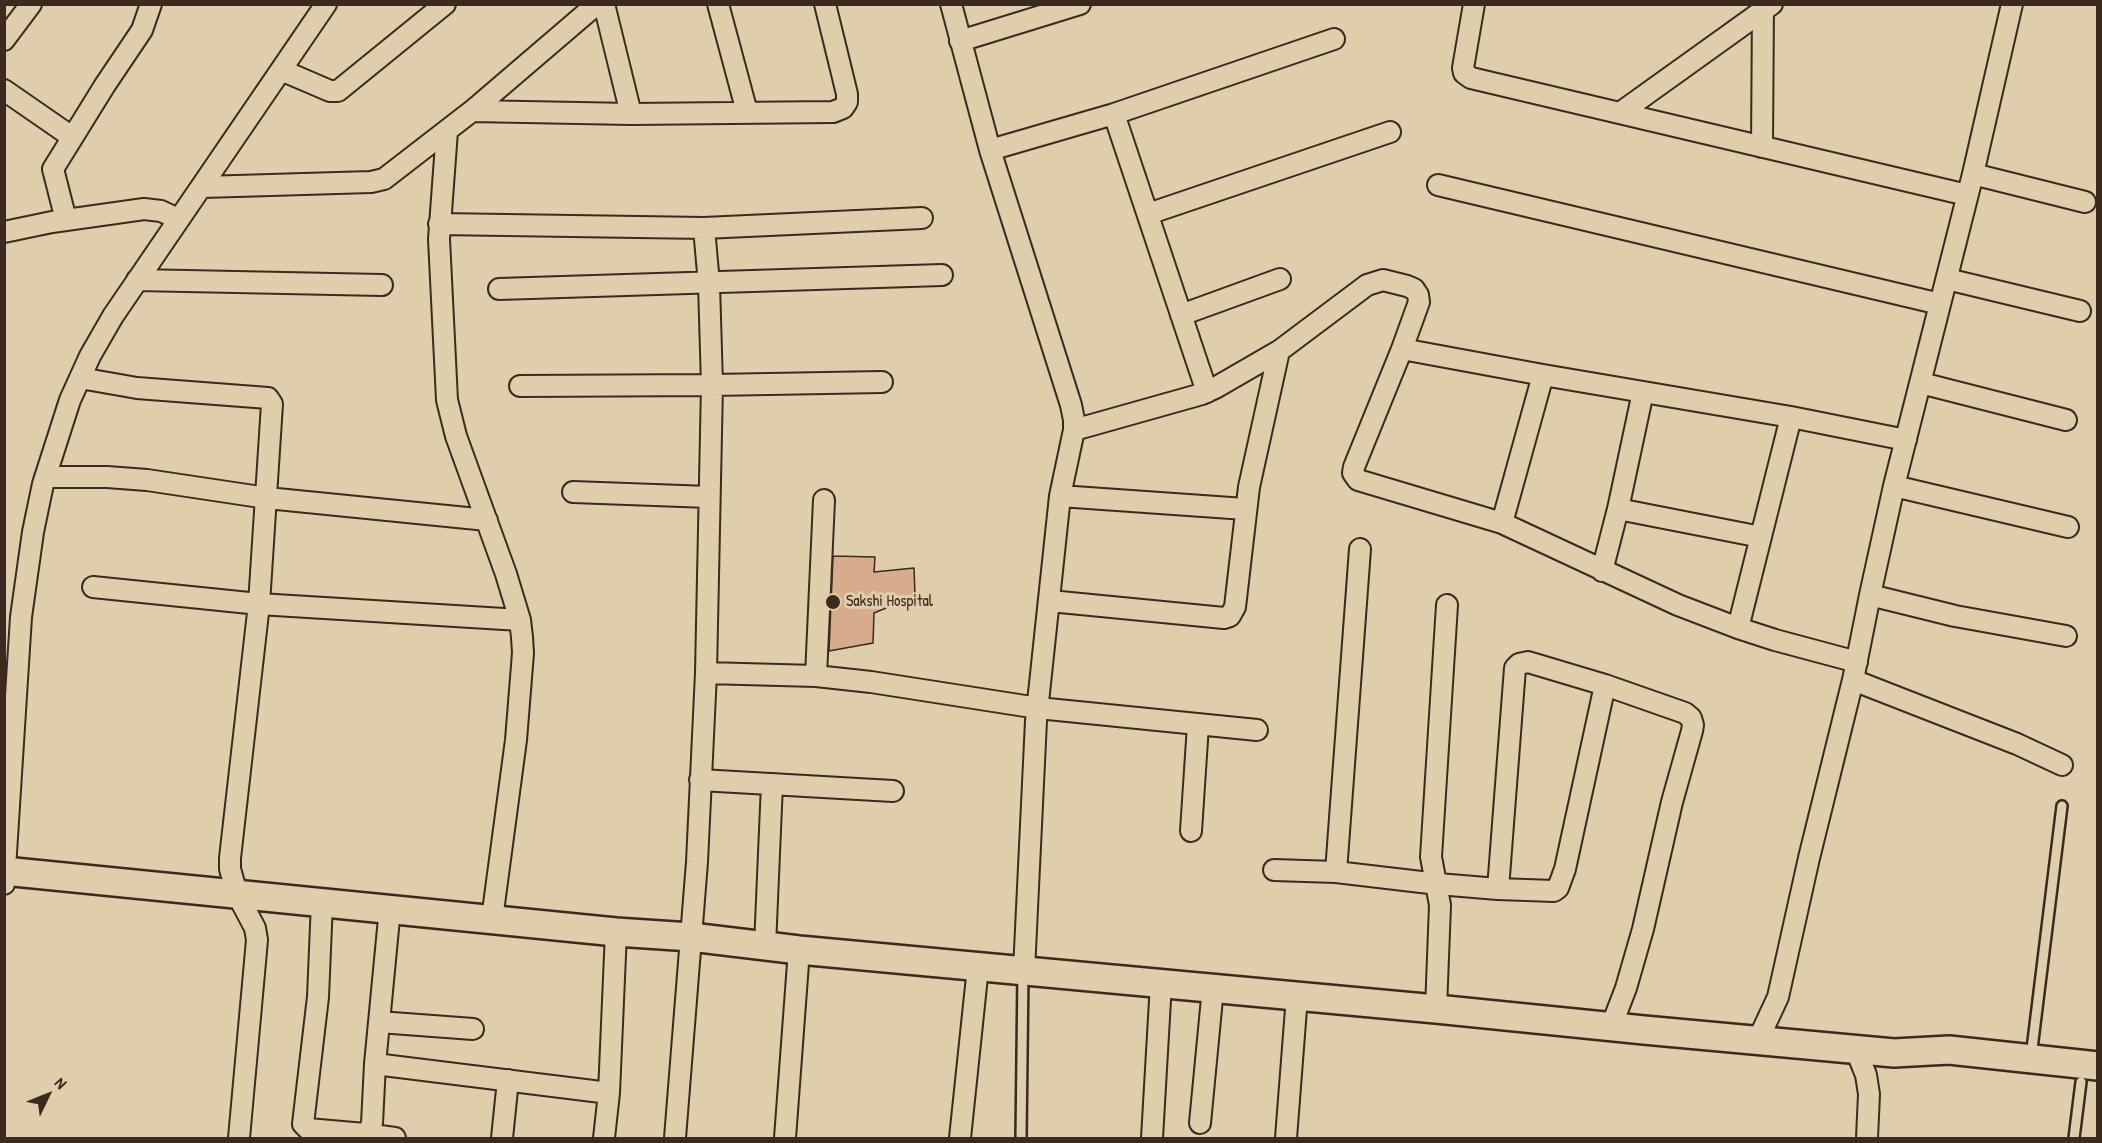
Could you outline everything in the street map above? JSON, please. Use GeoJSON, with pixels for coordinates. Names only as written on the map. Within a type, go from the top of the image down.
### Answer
{"type":"FeatureCollection","features":[{"type":"Feature","properties":{"kind":"main road"},"geometry":{"type":"LineString","coordinates":[[5,871],[799,950],[1856,1050],[1894,1053],[1949,1050],[2030,1059],[2092,1077]]}},
{"type":"Feature","properties":{"kind":"main road"},"geometry":{"type":"LineString","coordinates":[[1894,1053],[1949,1067],[2092,1077]]}},
{"type":"Feature","properties":{"kind":"street"},"geometry":{"type":"LineString","coordinates":[[4,40],[31,4]]}},
{"type":"Feature","properties":{"kind":"street"},"geometry":{"type":"LineString","coordinates":[[66,220],[53,169],[142,30],[151,4]]}},
{"type":"Feature","properties":{"kind":"street"},"geometry":{"type":"LineString","coordinates":[[281,70],[330,91],[338,91],[445,4]]}},
{"type":"Feature","properties":{"kind":"street"},"geometry":{"type":"LineString","coordinates":[[203,187],[371,182],[384,179],[472,111],[597,4]]}},
{"type":"Feature","properties":{"kind":"street"},"geometry":{"type":"LineString","coordinates":[[604,4],[631,114]]}},
{"type":"Feature","properties":{"kind":"street"},"geometry":{"type":"LineString","coordinates":[[718,4],[747,112]]}},
{"type":"Feature","properties":{"kind":"street"},"geometry":{"type":"LineString","coordinates":[[472,111],[631,114],[833,112],[843,108],[847,102],[847,94],[825,4]]}},
{"type":"Feature","properties":{"kind":"street"},"geometry":{"type":"LineString","coordinates":[[951,4],[990,150],[1071,405],[1074,430],[1059,496],[1038,708],[1024,971]]}},
{"type":"Feature","properties":{"kind":"street"},"geometry":{"type":"LineString","coordinates":[[960,41],[1080,4]]}},
{"type":"Feature","properties":{"kind":"street"},"geometry":{"type":"LineString","coordinates":[[1474,4],[1463,69],[1466,75],[1967,195]]}},
{"type":"Feature","properties":{"kind":"street"},"geometry":{"type":"LineString","coordinates":[[1758,1040],[1778,997],[1855,671],[1894,486],[1973,174],[2012,4]]}},
{"type":"Feature","properties":{"kind":"street"},"geometry":{"type":"LineString","coordinates":[[4,884],[21,617],[33,532],[45,477],[63,420],[80,378],[101,336],[137,280],[170,215],[203,187],[320,7]]}},
{"type":"Feature","properties":{"kind":"street"},"geometry":{"type":"LineString","coordinates":[[1620,113],[1766,7]]}},
{"type":"Feature","properties":{"kind":"street"},"geometry":{"type":"LineString","coordinates":[[1762,147],[1766,7]]}},
{"type":"Feature","properties":{"kind":"street"},"geometry":{"type":"LineString","coordinates":[[990,150],[1114,114],[1334,39]]}},
{"type":"Feature","properties":{"kind":"street"},"geometry":{"type":"LineString","coordinates":[[4,90],[72,137]]}},
{"type":"Feature","properties":{"kind":"street"},"geometry":{"type":"LineString","coordinates":[[1114,114],[1207,392]]}},
{"type":"Feature","properties":{"kind":"street"},"geometry":{"type":"LineString","coordinates":[[447,131],[440,224],[447,400],[456,436],[520,620],[523,653],[516,740],[492,919]]}},
{"type":"Feature","properties":{"kind":"street"},"geometry":{"type":"LineString","coordinates":[[1148,214],[1390,132]]}},
{"type":"Feature","properties":{"kind":"street"},"geometry":{"type":"LineString","coordinates":[[1973,174],[2085,202]]}},
{"type":"Feature","properties":{"kind":"street"},"geometry":{"type":"LineString","coordinates":[[1438,185],[1940,304]]}},
{"type":"Feature","properties":{"kind":"street"},"geometry":{"type":"LineString","coordinates":[[4,232],[144,209],[170,215]]}},
{"type":"Feature","properties":{"kind":"street"},"geometry":{"type":"LineString","coordinates":[[440,224],[704,228],[922,218]]}},
{"type":"Feature","properties":{"kind":"street"},"geometry":{"type":"LineString","coordinates":[[675,1138],[691,938],[706,673],[712,385],[709,284],[704,228]]}},
{"type":"Feature","properties":{"kind":"street"},"geometry":{"type":"LineString","coordinates":[[499,289],[942,275]]}},
{"type":"Feature","properties":{"kind":"street"},"geometry":{"type":"LineString","coordinates":[[1181,315],[1280,279]]}},
{"type":"Feature","properties":{"kind":"street"},"geometry":{"type":"LineString","coordinates":[[1947,279],[2080,311]]}},
{"type":"Feature","properties":{"kind":"street"},"geometry":{"type":"LineString","coordinates":[[137,280],[382,285]]}},
{"type":"Feature","properties":{"kind":"street"},"geometry":{"type":"LineString","coordinates":[[1074,430],[1207,392],[1279,351],[1367,285],[1383,280],[1407,286],[1414,289],[1419,302],[1354,467],[1354,476],[1381,487],[1502,523],[1678,605],[1855,671],[2062,765]]}},
{"type":"Feature","properties":{"kind":"street"},"geometry":{"type":"LineString","coordinates":[[1402,349],[1791,417],[1906,440]]}},
{"type":"Feature","properties":{"kind":"street"},"geometry":{"type":"LineString","coordinates":[[1050,601],[1224,618],[1230,616],[1235,607],[1245,509],[1279,351]]}},
{"type":"Feature","properties":{"kind":"street"},"geometry":{"type":"LineString","coordinates":[[1502,523],[1543,375]]}},
{"type":"Feature","properties":{"kind":"street"},"geometry":{"type":"LineString","coordinates":[[80,378],[137,388],[268,398],[272,404],[259,604],[230,858],[230,869],[237,894],[255,928],[257,940],[239,1138]]}},
{"type":"Feature","properties":{"kind":"street"},"geometry":{"type":"LineString","coordinates":[[520,386],[882,382]]}},
{"type":"Feature","properties":{"kind":"street"},"geometry":{"type":"LineString","coordinates":[[1921,382],[2066,420]]}},
{"type":"Feature","properties":{"kind":"street"},"geometry":{"type":"LineString","coordinates":[[1602,571],[1643,392]]}},
{"type":"Feature","properties":{"kind":"street"},"geometry":{"type":"LineString","coordinates":[[1738,628],[1791,417]]}},
{"type":"Feature","properties":{"kind":"street"},"geometry":{"type":"LineString","coordinates":[[45,477],[107,477],[147,480],[267,498],[487,520]]}},
{"type":"Feature","properties":{"kind":"street"},"geometry":{"type":"LineString","coordinates":[[1894,486],[2068,527]]}},
{"type":"Feature","properties":{"kind":"street"},"geometry":{"type":"LineString","coordinates":[[573,492],[709,496]]}},
{"type":"Feature","properties":{"kind":"street"},"geometry":{"type":"LineString","coordinates":[[1059,496],[1245,509]]}},
{"type":"Feature","properties":{"kind":"street"},"geometry":{"type":"LineString","coordinates":[[816,676],[824,500]]}},
{"type":"Feature","properties":{"kind":"street"},"geometry":{"type":"LineString","coordinates":[[1618,509],[1761,537]]}},
{"type":"Feature","properties":{"kind":"street"},"geometry":{"type":"LineString","coordinates":[[1336,872],[1360,549]]}},
{"type":"Feature","properties":{"kind":"street"},"geometry":{"type":"LineString","coordinates":[[93,588],[259,604],[520,620]]}},
{"type":"Feature","properties":{"kind":"street"},"geometry":{"type":"LineString","coordinates":[[1870,595],[1955,616],[2066,636]]}},
{"type":"Feature","properties":{"kind":"street"},"geometry":{"type":"LineString","coordinates":[[1437,1009],[1440,905],[1438,884],[1431,857],[1446,605]]}},
{"type":"Feature","properties":{"kind":"street"},"geometry":{"type":"LineString","coordinates":[[1498,889],[1515,668],[1519,664],[1528,662],[1605,685],[1685,713],[1691,718],[1693,725],[1642,929],[1626,988],[1611,1027]]}},
{"type":"Feature","properties":{"kind":"street"},"geometry":{"type":"LineString","coordinates":[[706,673],[816,676],[871,682],[1038,708],[1257,730]]}},
{"type":"Feature","properties":{"kind":"street"},"geometry":{"type":"LineString","coordinates":[[1274,870],[1336,872],[1438,884],[1554,891],[1558,888],[1565,869],[1605,685]]}},
{"type":"Feature","properties":{"kind":"street"},"geometry":{"type":"LineString","coordinates":[[1191,831],[1198,724]]}},
{"type":"Feature","properties":{"kind":"street"},"geometry":{"type":"LineString","coordinates":[[700,780],[893,791]]}},
{"type":"Feature","properties":{"kind":"street"},"geometry":{"type":"LineString","coordinates":[[765,946],[772,784]]}},
{"type":"Feature","properties":{"kind":"street"},"geometry":{"type":"LineString","coordinates":[[322,902],[319,987],[303,1124],[308,1129],[395,1138]]}},
{"type":"Feature","properties":{"kind":"street"},"geometry":{"type":"LineString","coordinates":[[365,1134],[369,1132],[372,1123],[375,1064],[390,908]]}},
{"type":"Feature","properties":{"kind":"street"},"geometry":{"type":"LineString","coordinates":[[604,1138],[609,1093],[616,932]]}},
{"type":"Feature","properties":{"kind":"street"},"geometry":{"type":"LineString","coordinates":[[785,1138],[799,950]]}},
{"type":"Feature","properties":{"kind":"street"},"geometry":{"type":"LineString","coordinates":[[960,1138],[978,967]]}},
{"type":"Feature","properties":{"kind":"street"},"geometry":{"type":"LineString","coordinates":[[1152,1138],[1161,984]]}},
{"type":"Feature","properties":{"kind":"street"},"geometry":{"type":"LineString","coordinates":[[1200,1122],[1213,988]]}},
{"type":"Feature","properties":{"kind":"street"},"geometry":{"type":"LineString","coordinates":[[1286,1138],[1297,996]]}},
{"type":"Feature","properties":{"kind":"street"},"geometry":{"type":"LineString","coordinates":[[379,1022],[473,1029]]}},
{"type":"Feature","properties":{"kind":"street"},"geometry":{"type":"LineString","coordinates":[[1856,1050],[1866,1075],[1869,1094],[1867,1138]]}},
{"type":"Feature","properties":{"kind":"street"},"geometry":{"type":"LineString","coordinates":[[375,1064],[609,1093]]}},
{"type":"Feature","properties":{"kind":"street"},"geometry":{"type":"LineString","coordinates":[[502,1138],[508,1080]]}},
{"type":"Feature","properties":{"kind":"lane"},"geometry":{"type":"LineString","coordinates":[[2030,1059],[2062,806]]}},
{"type":"Feature","properties":{"kind":"lane"},"geometry":{"type":"LineString","coordinates":[[1021,1138],[1024,971]]}},
{"type":"Feature","properties":{"kind":"lane"},"geometry":{"type":"LineString","coordinates":[[2074,1138],[2092,1077]]}},
{"type":"Feature","properties":{"kind":"building"},"geometry":{"type":"Polygon","coordinates":[[[833,556],[875,557],[874,572],[914,568],[915,596],[874,613],[873,643],[829,651],[833,556]]]}},
{"type":"Feature","properties":{"kind":"place","name":"Sakshi Hospital"},"geometry":{"type":"Point","coordinates":[833,602]}}]}
